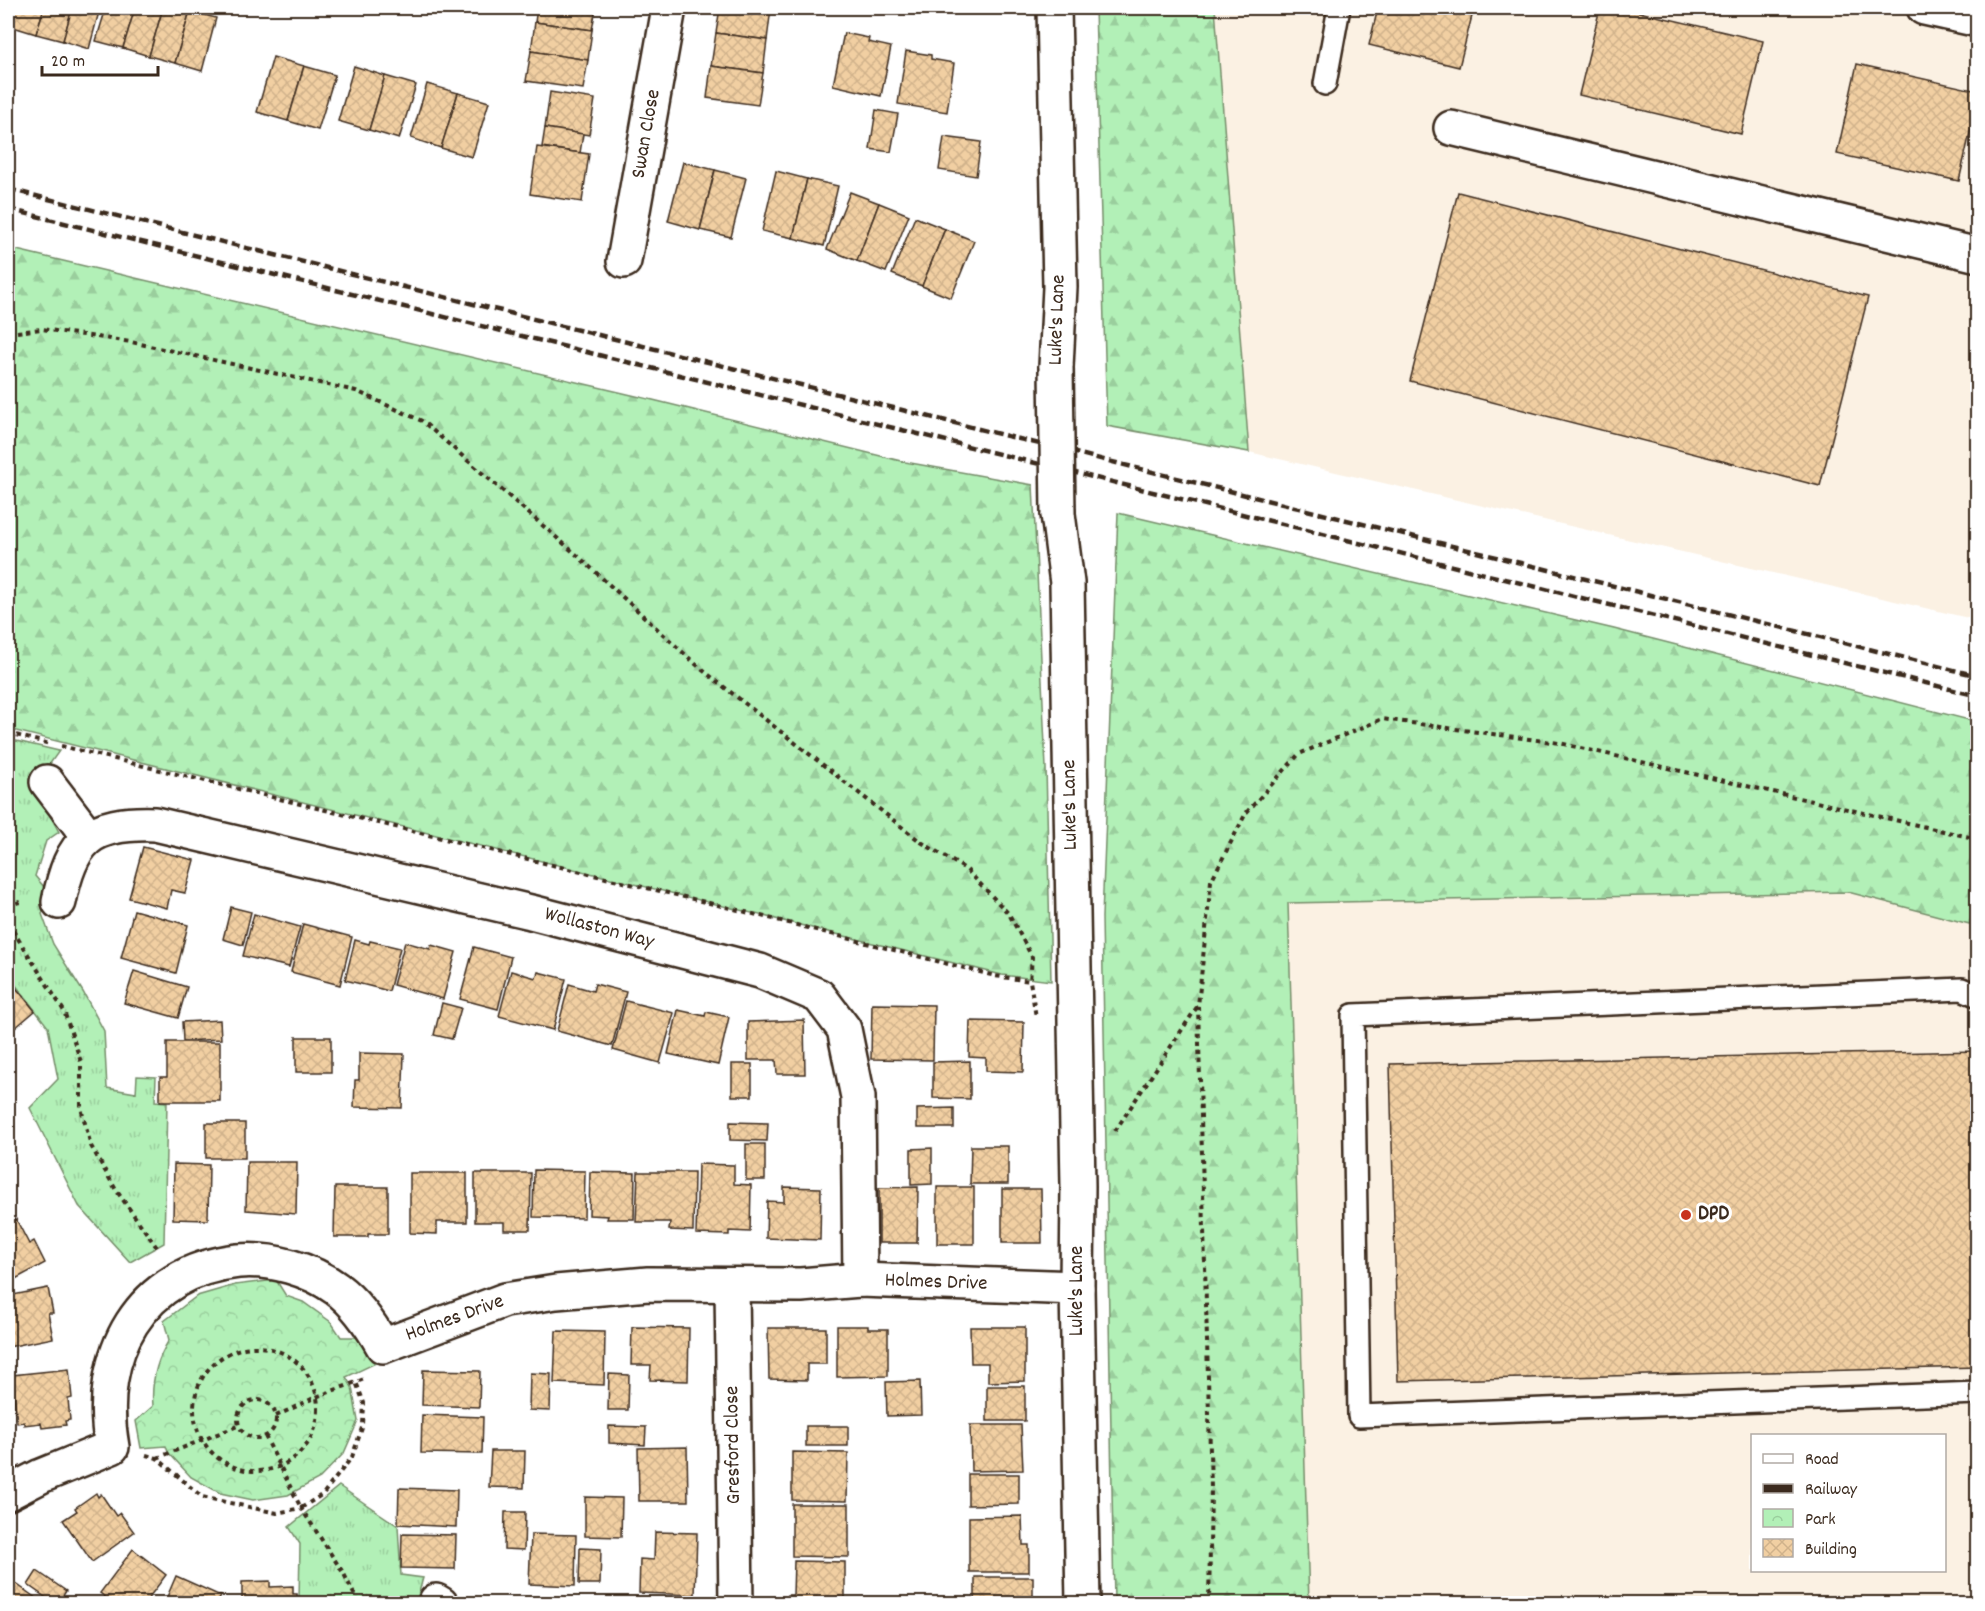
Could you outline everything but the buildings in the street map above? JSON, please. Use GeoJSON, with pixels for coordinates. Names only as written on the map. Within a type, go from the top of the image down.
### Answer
{"type":"FeatureCollection","features":[{"type":"Feature","properties":{"kind":"street","name":"Swan Close"},"geometry":{"type":"LineString","coordinates":[[624,261],[669,8]]}},
{"type":"Feature","properties":{"kind":"street","name":"Luke's Lane"},"geometry":{"type":"LineString","coordinates":[[1054,8],[1060,275],[1056,367],[1058,514],[1067,583],[1083,1604]]}},
{"type":"Feature","properties":{"kind":"street"},"geometry":{"type":"LineString","coordinates":[[1924,8],[1977,20]]}},
{"type":"Feature","properties":{"kind":"street"},"geometry":{"type":"LineString","coordinates":[[1450,128],[1977,255]]}},
{"type":"Feature","properties":{"kind":"street"},"geometry":{"type":"LineString","coordinates":[[47,782],[88,836],[76,850],[67,869],[59,902]]}},
{"type":"Feature","properties":{"kind":"street","name":"Wollaston Way"},"geometry":{"type":"LineString","coordinates":[[88,836],[110,827],[133,823],[155,824],[531,912],[748,968],[819,996],[844,1029],[858,1097],[860,1280]]}},
{"type":"Feature","properties":{"kind":"street","name":"Holmes Drive"},"geometry":{"type":"LineString","coordinates":[[112,1447],[107,1422],[107,1394],[111,1369],[120,1343],[131,1324],[147,1303],[180,1278],[224,1263],[250,1260],[273,1263],[295,1268],[317,1277],[338,1290],[359,1310],[383,1346],[505,1300],[556,1292],[648,1284],[801,1285],[860,1280],[1077,1288]]}},
{"type":"Feature","properties":{"kind":"street","name":"Gresford Close"},"geometry":{"type":"LineString","coordinates":[[732,1286],[736,1604]]}},
{"type":"Feature","properties":{"kind":"street"},"geometry":{"type":"LineString","coordinates":[[8,1493],[41,1476],[112,1447]]}},
{"type":"Feature","properties":{"kind":"lane"},"geometry":{"type":"LineString","coordinates":[[1325,84],[1339,8]]}},
{"type":"Feature","properties":{"kind":"lane"},"geometry":{"type":"LineString","coordinates":[[1977,996],[1962,988],[1353,1015],[1359,1416],[1977,1393]]}},
{"type":"Feature","properties":{"kind":"path"},"geometry":{"type":"LineString","coordinates":[[8,333],[42,328],[130,342],[356,391],[422,421],[578,556],[700,668],[921,842],[967,870],[1009,914],[1032,957],[1030,981]]}},
{"type":"Feature","properties":{"kind":"path"},"geometry":{"type":"LineString","coordinates":[[8,922],[64,1011],[81,1062],[81,1108],[91,1146],[116,1190],[180,1278]]}},
{"type":"Feature","properties":{"kind":"path"},"geometry":{"type":"LineString","coordinates":[[1109,1139],[1197,1005]]}},
{"type":"Feature","properties":{"kind":"path"},"geometry":{"type":"LineString","coordinates":[[250,1347],[271,1348],[290,1356],[305,1370],[315,1388],[318,1408],[315,1429],[305,1447],[290,1461],[272,1469],[251,1471],[231,1466],[214,1455],[201,1439],[194,1419],[194,1399],[201,1379],[214,1363],[230,1352],[250,1347]]}},
{"type":"Feature","properties":{"kind":"path"},"geometry":{"type":"LineString","coordinates":[[276,1416],[316,1397],[367,1378]]}},
{"type":"Feature","properties":{"kind":"path"},"geometry":{"type":"LineString","coordinates":[[112,1447],[157,1458],[202,1497],[277,1514],[301,1508],[323,1494],[351,1457],[363,1425],[364,1403],[356,1382]]}},
{"type":"Feature","properties":{"kind":"path"},"geometry":{"type":"LineString","coordinates":[[253,1401],[270,1405],[276,1416],[274,1427],[265,1436],[254,1437],[243,1431],[238,1419],[243,1407],[253,1401]]}},
{"type":"Feature","properties":{"kind":"path"},"geometry":{"type":"LineString","coordinates":[[157,1458],[240,1425]]}},
{"type":"Feature","properties":{"kind":"path"},"geometry":{"type":"LineString","coordinates":[[265,1436],[301,1508],[344,1574],[360,1604]]}},
{"type":"Feature","properties":{"kind":"shaded area"},"geometry":{"type":"Polygon","coordinates":[[[1215,8],[1977,8],[1977,620],[1249,452],[1215,8]]]}},
{"type":"Feature","properties":{"kind":"shaded area"},"geometry":{"type":"Polygon","coordinates":[[[1312,759],[1977,848],[1977,1603],[1230,1603],[1219,1204],[1312,759]]]}},
{"type":"Feature","properties":{"kind":"green space"},"geometry":{"type":"Polygon","coordinates":[[[1095,8],[1215,8],[1249,452],[1107,426],[1095,8]]]}},
{"type":"Feature","properties":{"kind":"green space"},"geometry":{"type":"Polygon","coordinates":[[[8,248],[653,400],[905,462],[1033,485],[1046,768],[1051,981],[1002,975],[8,729],[8,248]]]}},
{"type":"Feature","properties":{"kind":"green space"},"geometry":{"type":"Polygon","coordinates":[[[1118,513],[1614,629],[1977,722],[1977,926],[1848,892],[1288,903],[1309,1603],[1114,1603],[1102,917],[1118,513]]]}},
{"type":"Feature","properties":{"kind":"green space"},"geometry":{"type":"Polygon","coordinates":[[[8,739],[59,751],[34,786],[59,832],[46,841],[35,876],[49,893],[42,914],[53,944],[104,1031],[107,1088],[136,1093],[137,1076],[156,1077],[155,1101],[167,1102],[164,1243],[130,1262],[79,1206],[30,1108],[58,1079],[48,1027],[8,975],[8,739]]]}},
{"type":"Feature","properties":{"kind":"green space"},"geometry":{"type":"Polygon","coordinates":[[[276,1280],[286,1296],[303,1302],[331,1322],[341,1337],[365,1337],[376,1363],[346,1377],[352,1387],[358,1421],[344,1453],[320,1478],[288,1495],[253,1500],[220,1493],[191,1477],[168,1452],[166,1446],[141,1448],[136,1421],[153,1406],[155,1372],[169,1340],[164,1321],[197,1296],[235,1285],[276,1280]]]}},
{"type":"Feature","properties":{"kind":"green space"},"geometry":{"type":"Polygon","coordinates":[[[339,1486],[398,1526],[401,1575],[423,1578],[416,1603],[299,1603],[300,1544],[289,1527],[339,1486]]]}},
{"type":"Feature","properties":{"kind":"railway"},"geometry":{"type":"LineString","coordinates":[[8,189],[1978,676]]}},
{"type":"Feature","properties":{"kind":"railway"},"geometry":{"type":"LineString","coordinates":[[8,209],[1978,696]]}},
{"type":"Feature","properties":{"kind":"place","name":"DPD"},"geometry":{"type":"Point","coordinates":[1686,1215]}}]}
